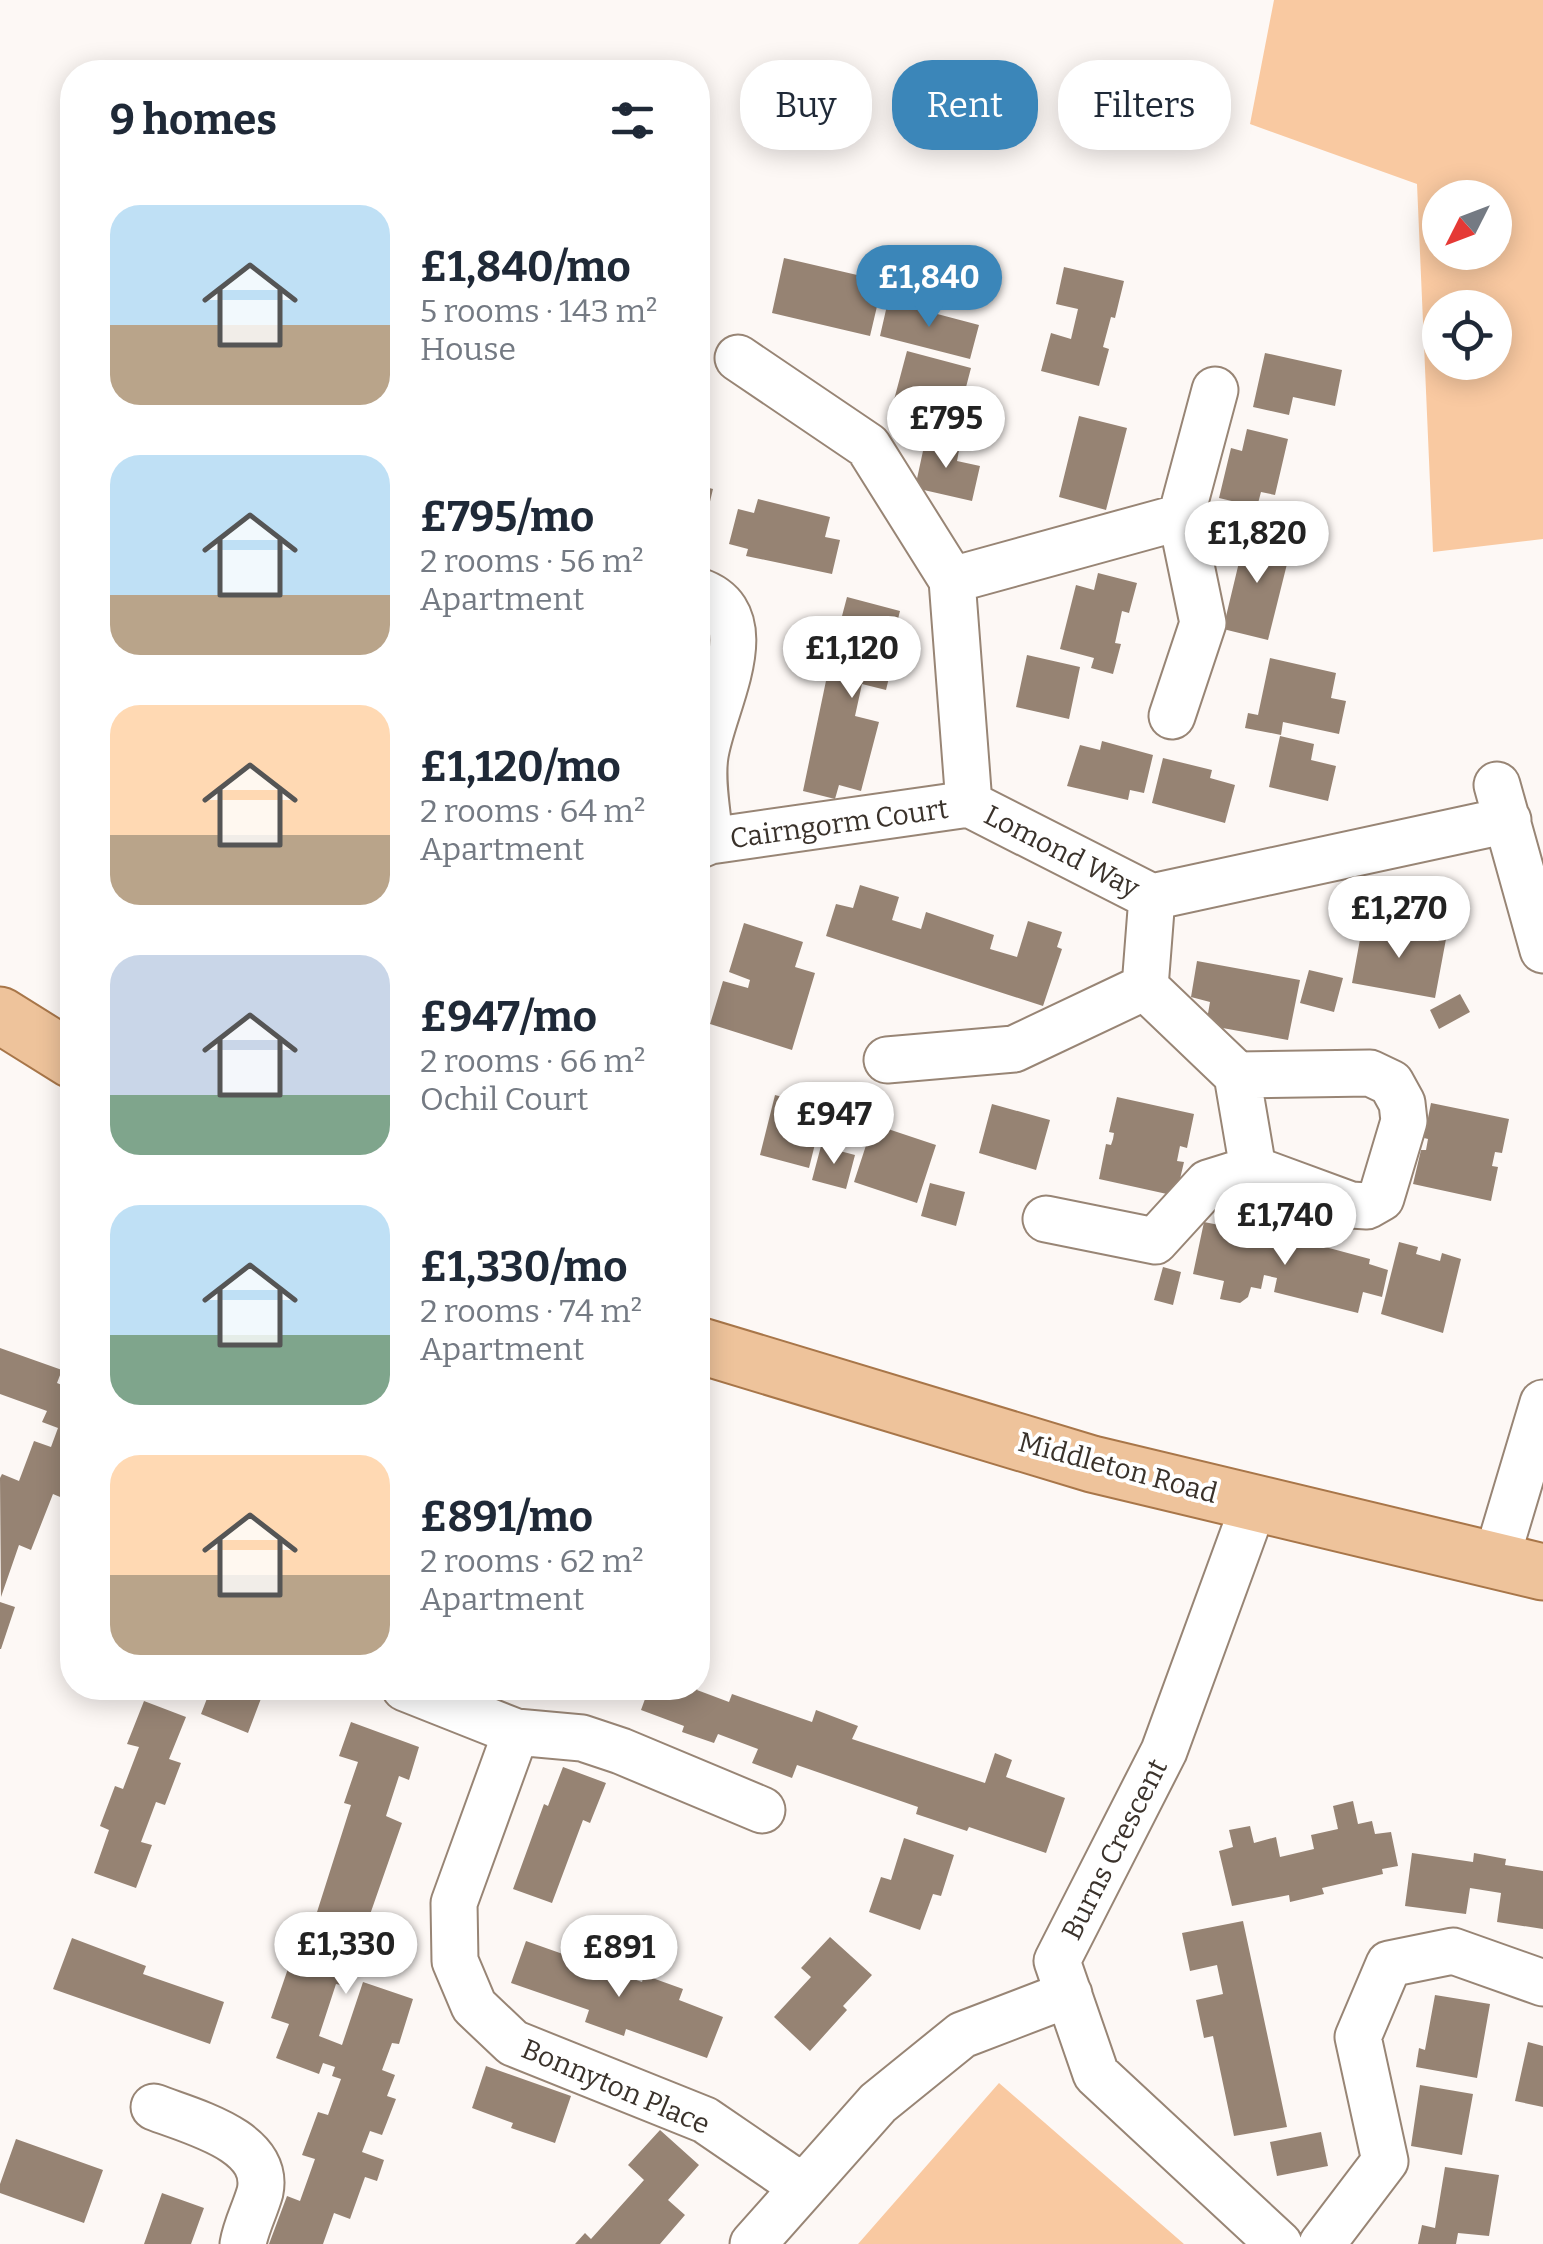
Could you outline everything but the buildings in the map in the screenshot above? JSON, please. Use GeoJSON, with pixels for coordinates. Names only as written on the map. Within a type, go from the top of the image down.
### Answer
{"type":"FeatureCollection","features":[{"type":"Feature","properties":{"kind":"main road"},"geometry":{"type":"LineString","coordinates":[[0,1014],[60,1052]]}},
{"type":"Feature","properties":{"kind":"main road","name":"Middleton Road"},"geometry":{"type":"LineString","coordinates":[[710,1348],[1092,1464],[1519,1566]]}},
{"type":"Feature","properties":{"kind":"street"},"geometry":{"type":"LineString","coordinates":[[738,358],[868,446],[952,580],[969,804]]}},
{"type":"Feature","properties":{"kind":"street"},"geometry":{"type":"LineString","coordinates":[[1172,716],[1204,624],[1181,517],[1215,390]]}},
{"type":"Feature","properties":{"kind":"street"},"geometry":{"type":"LineString","coordinates":[[952,580],[1181,517]]}},
{"type":"Feature","properties":{"kind":"street","name":"Cairngorm Court"},"geometry":{"type":"LineString","coordinates":[[710,596],[728,612],[735,638],[710,735]]}},
{"type":"Feature","properties":{"kind":"street","name":"Lomond Way"},"geometry":{"type":"LineString","coordinates":[[969,804],[1152,897],[1502,802],[1543,950]]}},
{"type":"Feature","properties":{"kind":"street","name":"Cairngorm Court"},"geometry":{"type":"LineString","coordinates":[[710,843],[969,804]]}},
{"type":"Feature","properties":{"kind":"street"},"geometry":{"type":"LineString","coordinates":[[1145,987],[1152,897]]}},
{"type":"Feature","properties":{"kind":"street"},"geometry":{"type":"LineString","coordinates":[[887,1060],[1014,1049],[1145,987]]}},
{"type":"Feature","properties":{"kind":"street"},"geometry":{"type":"LineString","coordinates":[[1145,987],[1236,1076],[1252,1169]]}},
{"type":"Feature","properties":{"kind":"street"},"geometry":{"type":"LineString","coordinates":[[1046,1218],[1155,1241],[1208,1183],[1252,1169],[1351,1205],[1367,1206],[1381,1198],[1404,1121],[1402,1104],[1392,1083],[1370,1074],[1236,1076]]}},
{"type":"Feature","properties":{"kind":"street"},"geometry":{"type":"LineString","coordinates":[[1519,1566],[1543,1404]]}},
{"type":"Feature","properties":{"kind":"street","name":"Burns Crescent"},"geometry":{"type":"LineString","coordinates":[[1255,1502],[1164,1751],[1057,1961],[1096,2074],[1279,2244]]}},
{"type":"Feature","properties":{"kind":"street"},"geometry":{"type":"LineString","coordinates":[[435,1700],[516,1732],[595,1742],[762,1810]]}},
{"type":"Feature","properties":{"kind":"street","name":"Bonnyton Place"},"geometry":{"type":"LineString","coordinates":[[516,1732],[454,1903],[455,1961],[474,2006],[514,2042],[705,2120],[803,2187]]}},
{"type":"Feature","properties":{"kind":"street"},"geometry":{"type":"LineString","coordinates":[[1322,2244],[1385,2161],[1358,2037],[1389,1964],[1453,1950],[1543,1983]]}},
{"type":"Feature","properties":{"kind":"street"},"geometry":{"type":"LineString","coordinates":[[753,2244],[878,2104],[962,2036],[1069,1994]]}},
{"type":"Feature","properties":{"kind":"street"},"geometry":{"type":"LineString","coordinates":[[154,2107],[236,2140],[255,2160],[261,2188],[243,2244]]}},
{"type":"Feature","properties":{"kind":"shaded area"},"geometry":{"type":"Polygon","coordinates":[[[1274,0],[1543,0],[1543,539],[1433,552],[1426,380],[1512,380],[1512,290],[1422,290],[1422,299],[1417,184],[1250,124],[1274,0]]]}},
{"type":"Feature","properties":{"kind":"shaded area"},"geometry":{"type":"Polygon","coordinates":[[[999,2083],[1184,2244],[858,2244],[999,2083]]]}}]}
